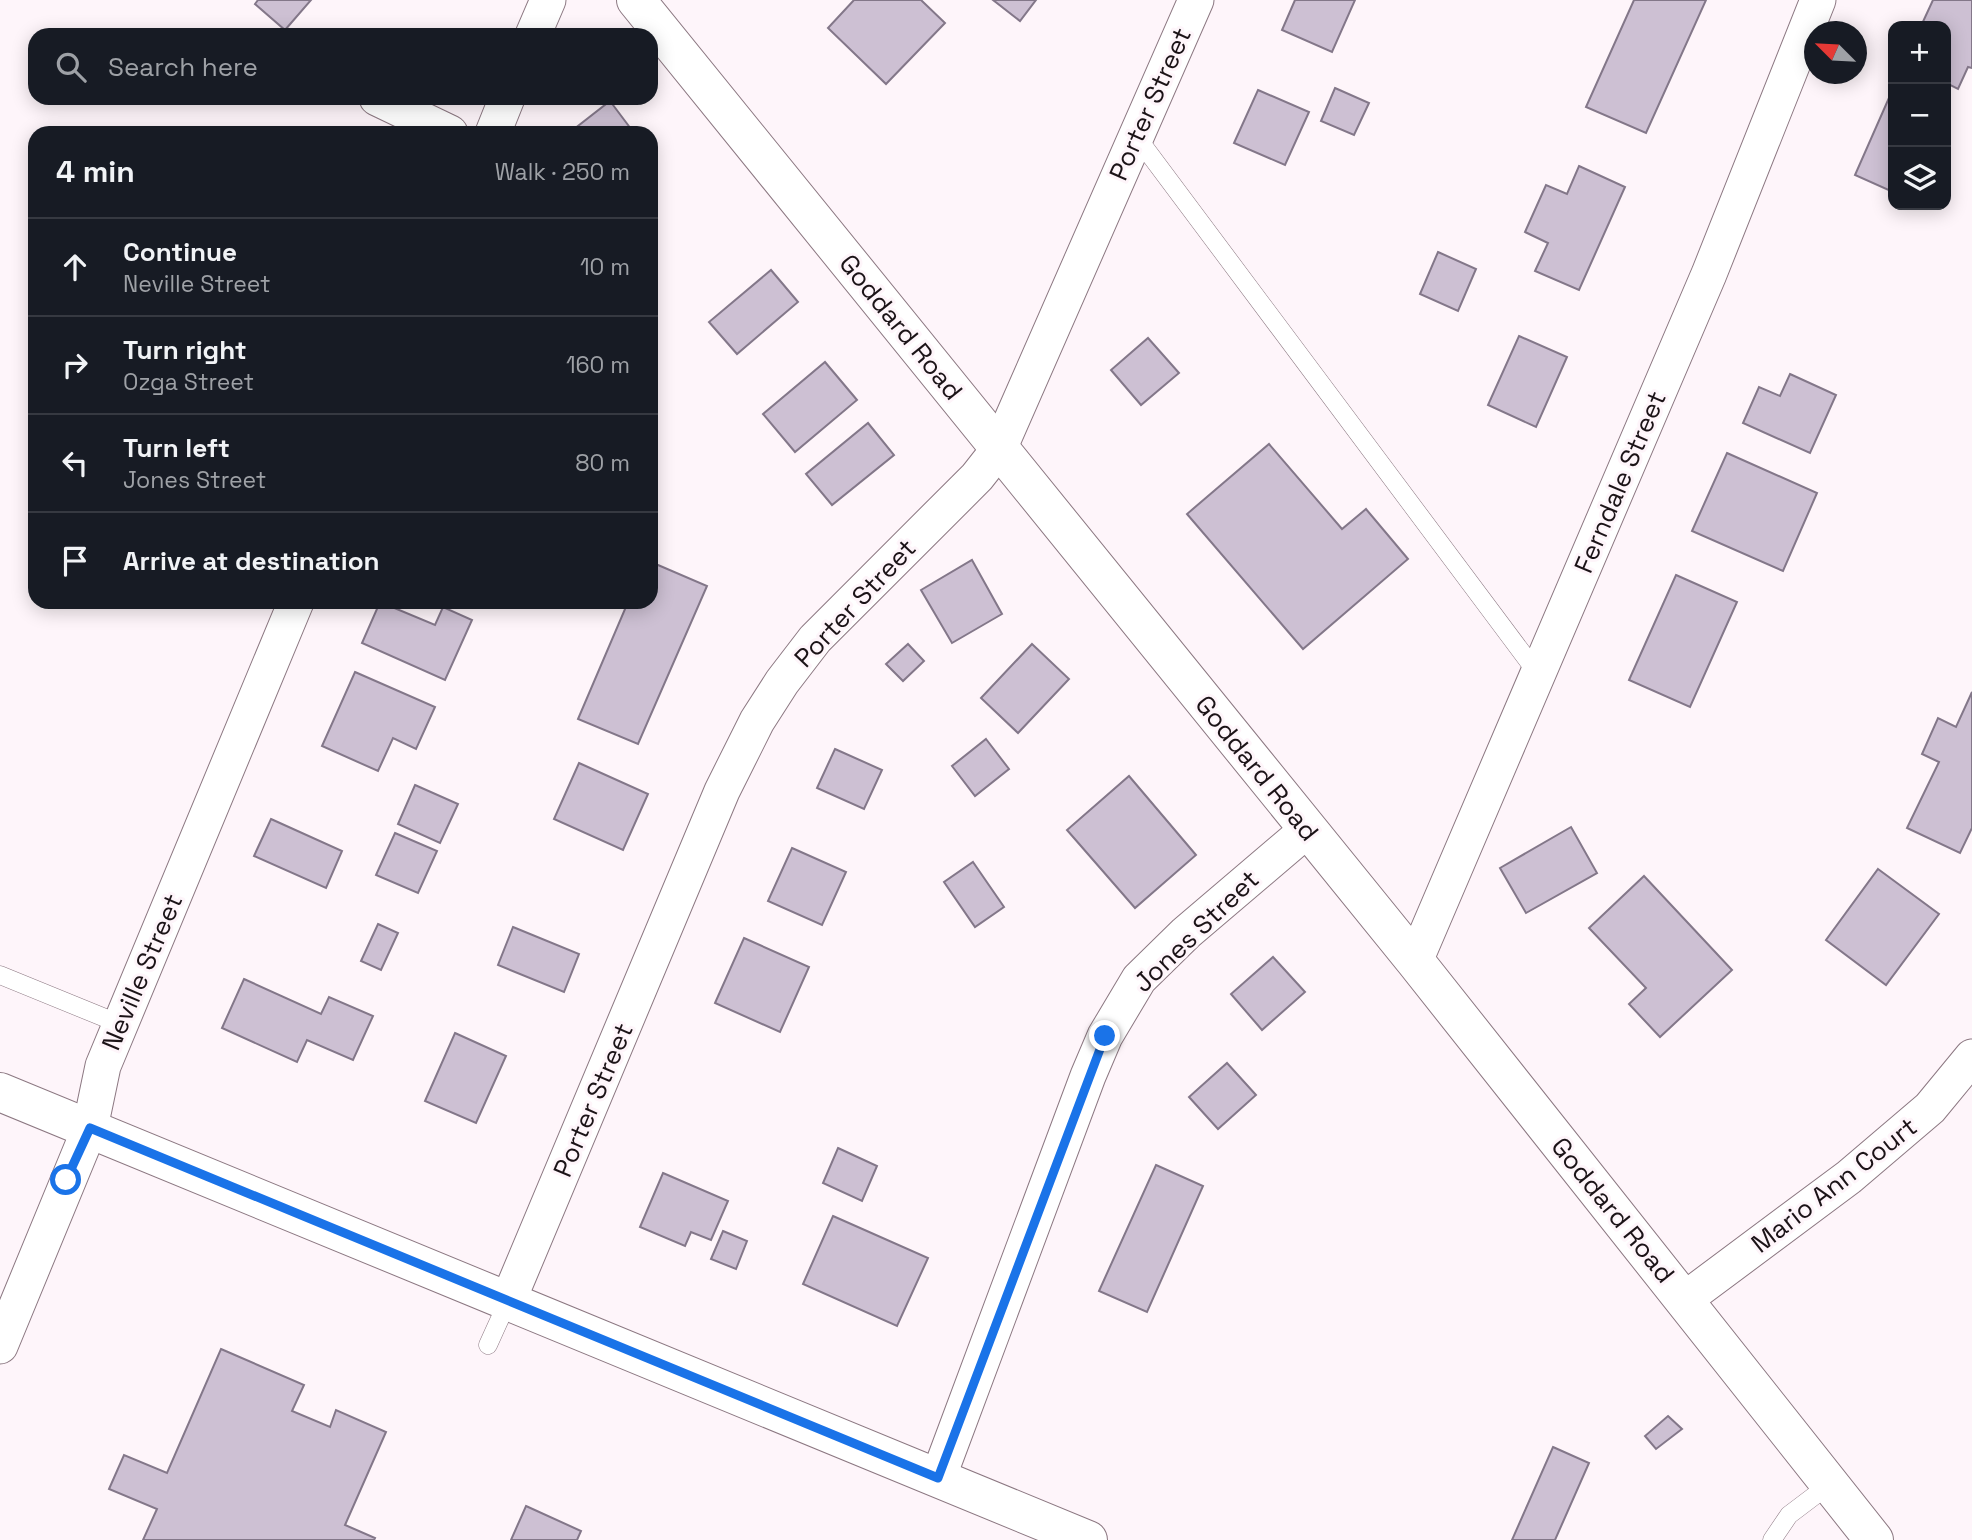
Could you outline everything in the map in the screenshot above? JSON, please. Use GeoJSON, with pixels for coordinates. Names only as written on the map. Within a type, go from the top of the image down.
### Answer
{"type":"FeatureCollection","features":[{"type":"Feature","properties":{"kind":"main road","name":"Goddard Road"},"geometry":{"type":"LineString","coordinates":[[636,0],[1415,961],[1874,1540]]}},
{"type":"Feature","properties":{"kind":"main road"},"geometry":{"type":"LineString","coordinates":[[0,1092],[1088,1540]]}},
{"type":"Feature","properties":{"kind":"street"},"geometry":{"type":"LineString","coordinates":[[536,28],[548,0]]}},
{"type":"Feature","properties":{"kind":"street","name":"Porter Street"},"geometry":{"type":"LineString","coordinates":[[509,1301],[722,791],[757,720],[815,639],[976,477],[999,449],[1196,0]]}},
{"type":"Feature","properties":{"kind":"street","name":"Ferndale Street"},"geometry":{"type":"LineString","coordinates":[[1415,961],[1709,274],[1818,0]]}},
{"type":"Feature","properties":{"kind":"street"},"geometry":{"type":"LineString","coordinates":[[392,105],[435,126]]}},
{"type":"Feature","properties":{"kind":"street"},"geometry":{"type":"LineString","coordinates":[[496,126],[504,105]]}},
{"type":"Feature","properties":{"kind":"street","name":"Neville Street"},"geometry":{"type":"LineString","coordinates":[[0,1346],[90,1128],[103,1066],[293,609]]}},
{"type":"Feature","properties":{"kind":"street","name":"Jones Street"},"geometry":{"type":"LineString","coordinates":[[938,1478],[1105,1036],[1139,979],[1186,933],[1307,830]]}},
{"type":"Feature","properties":{"kind":"street","name":"Mario Ann Court"},"geometry":{"type":"LineString","coordinates":[[1684,1300],[1849,1177],[1930,1108],[1972,1056]]}},
{"type":"Feature","properties":{"kind":"lane"},"geometry":{"type":"LineString","coordinates":[[1136,136],[1538,674]]}},
{"type":"Feature","properties":{"kind":"lane"},"geometry":{"type":"LineString","coordinates":[[0,975],[120,1024]]}},
{"type":"Feature","properties":{"kind":"lane"},"geometry":{"type":"LineString","coordinates":[[488,1345],[509,1301]]}},
{"type":"Feature","properties":{"kind":"lane"},"geometry":{"type":"LineString","coordinates":[[1772,1540],[1789,1516],[1830,1484]]}},
{"type":"Feature","properties":{"kind":"building"},"geometry":{"type":"Polygon","coordinates":[[[258,0],[311,0],[287,28],[283,28],[255,4],[258,0]]]}},
{"type":"Feature","properties":{"kind":"building"},"geometry":{"type":"Polygon","coordinates":[[[854,0],[921,0],[945,23],[886,84],[828,28],[854,0]]]}},
{"type":"Feature","properties":{"kind":"building"},"geometry":{"type":"Polygon","coordinates":[[[993,0],[1036,0],[1020,21],[993,0]]]}},
{"type":"Feature","properties":{"kind":"building"},"geometry":{"type":"Polygon","coordinates":[[[1295,0],[1355,0],[1332,52],[1282,30],[1295,0]]]}},
{"type":"Feature","properties":{"kind":"building"},"geometry":{"type":"Polygon","coordinates":[[[1634,0],[1706,0],[1646,133],[1586,107],[1634,0]]]}},
{"type":"Feature","properties":{"kind":"building"},"geometry":{"type":"Polygon","coordinates":[[[1933,0],[1972,0],[1972,68],[1968,67],[1958,89],[1951,86],[1951,21],[1923,21],[1933,0]]]}},
{"type":"Feature","properties":{"kind":"building"},"geometry":{"type":"Polygon","coordinates":[[[1335,88],[1369,103],[1354,135],[1321,121],[1335,88]]]}},
{"type":"Feature","properties":{"kind":"building"},"geometry":{"type":"Polygon","coordinates":[[[1258,90],[1309,112],[1285,165],[1234,143],[1258,90]]]}},
{"type":"Feature","properties":{"kind":"building"},"geometry":{"type":"Polygon","coordinates":[[[1888,100],[1888,190],[1855,175],[1888,100]]]}},
{"type":"Feature","properties":{"kind":"building"},"geometry":{"type":"Polygon","coordinates":[[[605,105],[613,105],[629,126],[578,126],[605,105]]]}},
{"type":"Feature","properties":{"kind":"building"},"geometry":{"type":"Polygon","coordinates":[[[1579,166],[1625,187],[1579,290],[1535,271],[1548,243],[1525,232],[1546,185],[1567,194],[1579,166]]]}},
{"type":"Feature","properties":{"kind":"building"},"geometry":{"type":"Polygon","coordinates":[[[1438,252],[1476,269],[1458,311],[1420,294],[1438,252]]]}},
{"type":"Feature","properties":{"kind":"building"},"geometry":{"type":"Polygon","coordinates":[[[771,270],[798,302],[737,354],[709,322],[771,270]]]}},
{"type":"Feature","properties":{"kind":"building"},"geometry":{"type":"Polygon","coordinates":[[[1519,336],[1567,357],[1536,427],[1488,405],[1519,336]]]}},
{"type":"Feature","properties":{"kind":"building"},"geometry":{"type":"Polygon","coordinates":[[[1148,338],[1179,373],[1141,405],[1111,370],[1148,338]]]}},
{"type":"Feature","properties":{"kind":"building"},"geometry":{"type":"Polygon","coordinates":[[[825,362],[857,400],[795,452],[763,414],[825,362]]]}},
{"type":"Feature","properties":{"kind":"building"},"geometry":{"type":"Polygon","coordinates":[[[1790,374],[1836,395],[1810,453],[1743,423],[1759,387],[1780,396],[1790,374]]]}},
{"type":"Feature","properties":{"kind":"building"},"geometry":{"type":"Polygon","coordinates":[[[868,423],[894,455],[832,505],[806,474],[868,423]]]}},
{"type":"Feature","properties":{"kind":"building"},"geometry":{"type":"Polygon","coordinates":[[[1269,444],[1342,529],[1366,509],[1408,559],[1303,649],[1187,514],[1269,444]]]}},
{"type":"Feature","properties":{"kind":"building"},"geometry":{"type":"Polygon","coordinates":[[[1727,453],[1817,493],[1783,571],[1692,531],[1727,453]]]}},
{"type":"Feature","properties":{"kind":"building"},"geometry":{"type":"Polygon","coordinates":[[[972,560],[1002,614],[952,643],[921,590],[972,560]]]}},
{"type":"Feature","properties":{"kind":"building"},"geometry":{"type":"Polygon","coordinates":[[[658,565],[707,586],[638,744],[578,719],[625,609],[658,609],[658,565]]]}},
{"type":"Feature","properties":{"kind":"building"},"geometry":{"type":"Polygon","coordinates":[[[1676,575],[1737,602],[1690,707],[1629,680],[1676,575]]]}},
{"type":"Feature","properties":{"kind":"building"},"geometry":{"type":"Polygon","coordinates":[[[377,609],[397,609],[435,625],[442,609],[472,620],[445,680],[362,643],[377,609]]]}},
{"type":"Feature","properties":{"kind":"building"},"geometry":{"type":"Polygon","coordinates":[[[908,644],[924,661],[903,681],[886,664],[908,644]]]}},
{"type":"Feature","properties":{"kind":"building"},"geometry":{"type":"Polygon","coordinates":[[[1032,644],[1069,679],[1018,733],[981,698],[1032,644]]]}},
{"type":"Feature","properties":{"kind":"building"},"geometry":{"type":"Polygon","coordinates":[[[355,672],[435,707],[416,749],[393,738],[378,771],[322,746],[355,672]]]}},
{"type":"Feature","properties":{"kind":"building"},"geometry":{"type":"Polygon","coordinates":[[[1972,692],[1972,828],[1960,853],[1907,828],[1939,762],[1922,754],[1938,718],[1956,727],[1972,692]]]}},
{"type":"Feature","properties":{"kind":"building"},"geometry":{"type":"Polygon","coordinates":[[[986,739],[1009,769],[975,796],[952,766],[986,739]]]}},
{"type":"Feature","properties":{"kind":"building"},"geometry":{"type":"Polygon","coordinates":[[[835,749],[882,770],[864,809],[817,788],[835,749]]]}},
{"type":"Feature","properties":{"kind":"building"},"geometry":{"type":"Polygon","coordinates":[[[579,763],[648,794],[623,850],[554,819],[579,763]]]}},
{"type":"Feature","properties":{"kind":"building"},"geometry":{"type":"Polygon","coordinates":[[[1129,776],[1196,855],[1135,908],[1067,830],[1129,776]]]}},
{"type":"Feature","properties":{"kind":"building"},"geometry":{"type":"Polygon","coordinates":[[[415,785],[458,804],[440,843],[398,824],[415,785]]]}},
{"type":"Feature","properties":{"kind":"building"},"geometry":{"type":"Polygon","coordinates":[[[271,819],[342,851],[326,888],[254,856],[271,819]]]}},
{"type":"Feature","properties":{"kind":"building"},"geometry":{"type":"Polygon","coordinates":[[[1571,827],[1597,873],[1526,913],[1500,868],[1571,827]]]}},
{"type":"Feature","properties":{"kind":"building"},"geometry":{"type":"Polygon","coordinates":[[[395,833],[437,851],[418,893],[376,875],[395,833]]]}},
{"type":"Feature","properties":{"kind":"building"},"geometry":{"type":"Polygon","coordinates":[[[792,848],[846,872],[822,925],[768,901],[792,848]]]}},
{"type":"Feature","properties":{"kind":"building"},"geometry":{"type":"Polygon","coordinates":[[[973,862],[1004,907],[975,927],[944,882],[973,862]]]}},
{"type":"Feature","properties":{"kind":"building"},"geometry":{"type":"Polygon","coordinates":[[[1878,869],[1939,914],[1886,985],[1826,940],[1878,869]]]}},
{"type":"Feature","properties":{"kind":"building"},"geometry":{"type":"Polygon","coordinates":[[[1644,876],[1732,970],[1660,1037],[1629,1004],[1646,988],[1589,928],[1644,876]]]}},
{"type":"Feature","properties":{"kind":"building"},"geometry":{"type":"Polygon","coordinates":[[[378,924],[398,933],[381,970],[361,961],[378,924]]]}},
{"type":"Feature","properties":{"kind":"building"},"geometry":{"type":"Polygon","coordinates":[[[513,927],[579,954],[564,992],[498,965],[513,927]]]}},
{"type":"Feature","properties":{"kind":"building"},"geometry":{"type":"Polygon","coordinates":[[[744,938],[809,967],[780,1032],[715,1003],[744,938]]]}},
{"type":"Feature","properties":{"kind":"building"},"geometry":{"type":"Polygon","coordinates":[[[1273,957],[1305,992],[1262,1030],[1231,994],[1273,957]]]}},
{"type":"Feature","properties":{"kind":"building"},"geometry":{"type":"Polygon","coordinates":[[[244,979],[321,1014],[329,997],[373,1016],[353,1060],[307,1040],[297,1062],[222,1028],[244,979]]]}},
{"type":"Feature","properties":{"kind":"building"},"geometry":{"type":"Polygon","coordinates":[[[455,1033],[506,1056],[476,1123],[425,1101],[455,1033]]]}},
{"type":"Feature","properties":{"kind":"building"},"geometry":{"type":"Polygon","coordinates":[[[1227,1063],[1256,1095],[1218,1129],[1189,1097],[1227,1063]]]}},
{"type":"Feature","properties":{"kind":"building"},"geometry":{"type":"Polygon","coordinates":[[[838,1148],[877,1166],[862,1201],[823,1183],[838,1148]]]}},
{"type":"Feature","properties":{"kind":"building"},"geometry":{"type":"Polygon","coordinates":[[[1156,1165],[1203,1186],[1147,1312],[1099,1291],[1156,1165]]]}},
{"type":"Feature","properties":{"kind":"building"},"geometry":{"type":"Polygon","coordinates":[[[663,1173],[728,1201],[711,1240],[691,1232],[685,1246],[640,1227],[663,1173]]]}},
{"type":"Feature","properties":{"kind":"building"},"geometry":{"type":"Polygon","coordinates":[[[833,1216],[928,1258],[897,1326],[803,1284],[833,1216]]]}},
{"type":"Feature","properties":{"kind":"building"},"geometry":{"type":"Polygon","coordinates":[[[723,1231],[747,1241],[736,1269],[711,1259],[723,1231]]]}},
{"type":"Feature","properties":{"kind":"building"},"geometry":{"type":"Polygon","coordinates":[[[221,1349],[304,1385],[292,1411],[330,1427],[336,1410],[386,1432],[345,1525],[375,1538],[374,1540],[143,1540],[157,1509],[109,1489],[124,1455],[167,1473],[221,1349]]]}},
{"type":"Feature","properties":{"kind":"building"},"geometry":{"type":"Polygon","coordinates":[[[1668,1416],[1682,1429],[1656,1449],[1645,1436],[1668,1416]]]}},
{"type":"Feature","properties":{"kind":"building"},"geometry":{"type":"Polygon","coordinates":[[[1553,1447],[1589,1463],[1555,1540],[1512,1540],[1553,1447]]]}},
{"type":"Feature","properties":{"kind":"building"},"geometry":{"type":"Polygon","coordinates":[[[526,1506],[581,1531],[577,1540],[511,1540],[526,1506]]]}},
{"type":"Feature","properties":{"kind":"route"},"geometry":{"type":"LineString","coordinates":[[66,1180],[90,1128],[938,1478],[1105,1036]]}}]}
